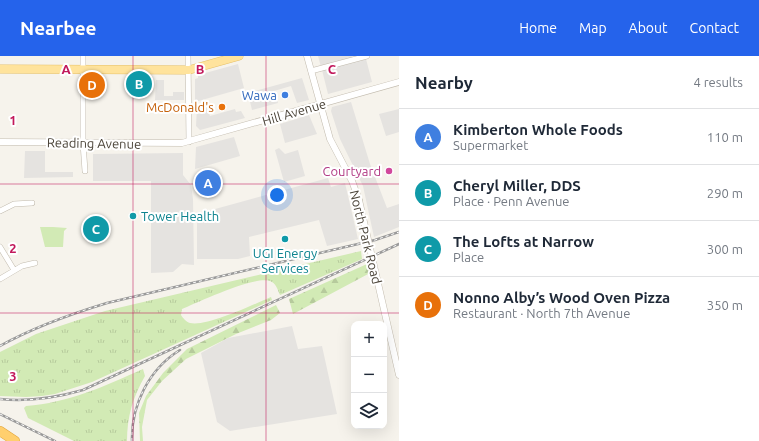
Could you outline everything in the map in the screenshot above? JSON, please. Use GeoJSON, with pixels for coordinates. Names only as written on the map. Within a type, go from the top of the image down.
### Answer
{"type":"FeatureCollection","features":[{"type":"Feature","properties":{"kind":"highway"},"geometry":{"type":"LineString","coordinates":[[0,431],[15,441]]}},
{"type":"Feature","properties":{"kind":"highway"},"geometry":{"type":"LineString","coordinates":[[0,437],[6,441]]}},
{"type":"Feature","properties":{"kind":"main road"},"geometry":{"type":"LineString","coordinates":[[0,69],[189,70],[239,56]]}},
{"type":"Feature","properties":{"kind":"street"},"geometry":{"type":"LineString","coordinates":[[83,56],[83,143],[85,171]]}},
{"type":"Feature","properties":{"kind":"street"},"geometry":{"type":"LineString","coordinates":[[188,56],[188,142]]}},
{"type":"Feature","properties":{"kind":"street","name":"North Park Road"},"geometry":{"type":"LineString","coordinates":[[307,56],[330,139],[352,181],[359,200],[399,375]]}},
{"type":"Feature","properties":{"kind":"street"},"geometry":{"type":"LineString","coordinates":[[312,71],[367,56]]}},
{"type":"Feature","properties":{"kind":"street","name":"Hill Avenue"},"geometry":{"type":"LineString","coordinates":[[188,142],[399,82]]}},
{"type":"Feature","properties":{"kind":"street","name":"Reading Avenue"},"geometry":{"type":"LineString","coordinates":[[0,142],[174,144],[188,142]]}},
{"type":"Feature","properties":{"kind":"street"},"geometry":{"type":"LineString","coordinates":[[0,211],[14,204],[32,203]]}},
{"type":"Feature","properties":{"kind":"street"},"geometry":{"type":"LineString","coordinates":[[0,247],[14,270]]}},
{"type":"Feature","properties":{"kind":"street"},"geometry":{"type":"LineString","coordinates":[[0,279],[22,266],[35,263]]}},
{"type":"Feature","properties":{"kind":"green space"},"geometry":{"type":"Polygon","coordinates":[[[40,227],[67,228],[64,231],[63,247],[45,247],[40,227]]]}},
{"type":"Feature","properties":{"kind":"green space"},"geometry":{"type":"Polygon","coordinates":[[[361,251],[362,259],[280,295],[274,283],[265,280],[242,285],[182,309],[181,315],[187,322],[198,323],[219,318],[271,297],[272,300],[92,382],[55,394],[42,396],[0,396],[0,352],[36,334],[105,311],[361,251]]]}},
{"type":"Feature","properties":{"kind":"green space"},"geometry":{"type":"Polygon","coordinates":[[[367,264],[370,273],[293,314],[289,299],[367,264]]]}},
{"type":"Feature","properties":{"kind":"green space"},"geometry":{"type":"Polygon","coordinates":[[[276,305],[280,313],[271,320],[236,334],[186,359],[162,381],[147,400],[142,427],[143,441],[140,441],[139,413],[146,396],[163,373],[187,349],[276,305]]]}},
{"type":"Feature","properties":{"kind":"green space"},"geometry":{"type":"Polygon","coordinates":[[[143,369],[145,376],[132,407],[128,423],[127,441],[74,441],[28,418],[24,408],[26,406],[57,401],[86,393],[143,369]]]}},
{"type":"Feature","properties":{"kind":"shaded area"},"geometry":{"type":"Polygon","coordinates":[[[318,56],[352,56],[353,58],[321,67],[318,56]]]}},
{"type":"Feature","properties":{"kind":"shaded area"},"geometry":{"type":"Polygon","coordinates":[[[366,59],[372,82],[328,94],[322,70],[366,59]]]}},
{"type":"Feature","properties":{"kind":"shaded area"},"geometry":{"type":"Polygon","coordinates":[[[238,64],[244,88],[195,102],[195,79],[198,78],[198,75],[238,64]]]}},
{"type":"Feature","properties":{"kind":"shaded area"},"geometry":{"type":"Polygon","coordinates":[[[302,78],[309,100],[297,103],[291,86],[274,91],[278,103],[252,110],[248,93],[302,78]]]}},
{"type":"Feature","properties":{"kind":"shaded area"},"geometry":{"type":"Polygon","coordinates":[[[156,80],[164,80],[164,96],[173,96],[173,92],[184,92],[184,100],[155,100],[156,80]]]}},
{"type":"Feature","properties":{"kind":"shaded area"},"geometry":{"type":"Polygon","coordinates":[[[351,102],[370,164],[387,208],[399,204],[399,227],[374,237],[363,186],[340,139],[331,111],[332,107],[351,102]]]}},
{"type":"Feature","properties":{"kind":"shaded area"},"geometry":{"type":"Polygon","coordinates":[[[206,106],[210,116],[235,109],[236,112],[241,111],[245,118],[200,130],[196,126],[197,107],[206,106]]]}},
{"type":"Feature","properties":{"kind":"shaded area"},"geometry":{"type":"Polygon","coordinates":[[[399,109],[399,132],[386,136],[379,114],[399,109]]]}},
{"type":"Feature","properties":{"kind":"shaded area"},"geometry":{"type":"Polygon","coordinates":[[[309,115],[317,134],[285,143],[280,124],[309,115]]]}},
{"type":"Feature","properties":{"kind":"shaded area"},"geometry":{"type":"Polygon","coordinates":[[[234,137],[240,156],[195,169],[196,147],[234,137]]]}},
{"type":"Feature","properties":{"kind":"shaded area"},"geometry":{"type":"Polygon","coordinates":[[[279,148],[285,154],[298,150],[305,176],[284,182],[275,150],[279,148]]]}},
{"type":"Feature","properties":{"kind":"shaded area"},"geometry":{"type":"Polygon","coordinates":[[[25,151],[45,151],[45,172],[73,172],[73,177],[24,178],[25,151]]]}},
{"type":"Feature","properties":{"kind":"shaded area"},"geometry":{"type":"Polygon","coordinates":[[[183,153],[183,175],[191,185],[193,199],[194,265],[182,264],[173,272],[151,273],[151,181],[93,181],[93,154],[183,153]]]}},
{"type":"Feature","properties":{"kind":"shaded area"},"geometry":{"type":"Polygon","coordinates":[[[328,178],[331,187],[345,183],[358,239],[327,246],[319,220],[249,237],[250,256],[238,259],[197,259],[197,214],[328,178]]]}},
{"type":"Feature","properties":{"kind":"shaded area"},"geometry":{"type":"Polygon","coordinates":[[[292,326],[298,349],[322,346],[337,414],[230,431],[217,422],[201,353],[228,338],[292,326]]]}},
{"type":"Feature","properties":{"kind":"railway"},"geometry":{"type":"LineString","coordinates":[[0,346],[53,322],[107,303],[375,240],[399,232]]}},
{"type":"Feature","properties":{"kind":"railway"},"geometry":{"type":"LineString","coordinates":[[0,399],[42,399],[83,390],[399,244]]}},
{"type":"Feature","properties":{"kind":"railway"},"geometry":{"type":"LineString","coordinates":[[132,441],[135,414],[144,389],[159,367],[180,350]]}},
{"type":"Feature","properties":{"kind":"railway"},"geometry":{"type":"LineString","coordinates":[[0,414],[55,441]]}},
{"type":"Feature","properties":{"kind":"place","name":"Cheryl Miller, DDS"},"geometry":{"type":"Point","coordinates":[139,84]}},
{"type":"Feature","properties":{"kind":"place","name":"Nonno Alby’s Wood Oven Pizza"},"geometry":{"type":"Point","coordinates":[92,85]}},
{"type":"Feature","properties":{"kind":"place","name":"Wawa"},"geometry":{"type":"Point","coordinates":[285,95]}},
{"type":"Feature","properties":{"kind":"place","name":"McDonald's"},"geometry":{"type":"Point","coordinates":[222,107]}},
{"type":"Feature","properties":{"kind":"place","name":"Courtyard"},"geometry":{"type":"Point","coordinates":[389,171]}},
{"type":"Feature","properties":{"kind":"place","name":"Kimberton Whole Foods"},"geometry":{"type":"Point","coordinates":[208,183]}},
{"type":"Feature","properties":{"kind":"place","name":"Tower Health"},"geometry":{"type":"Point","coordinates":[133,216]}},
{"type":"Feature","properties":{"kind":"place","name":"The Lofts at Narrow"},"geometry":{"type":"Point","coordinates":[96,229]}},
{"type":"Feature","properties":{"kind":"place","name":"UGI Energy Services"},"geometry":{"type":"Point","coordinates":[285,239]}}]}
